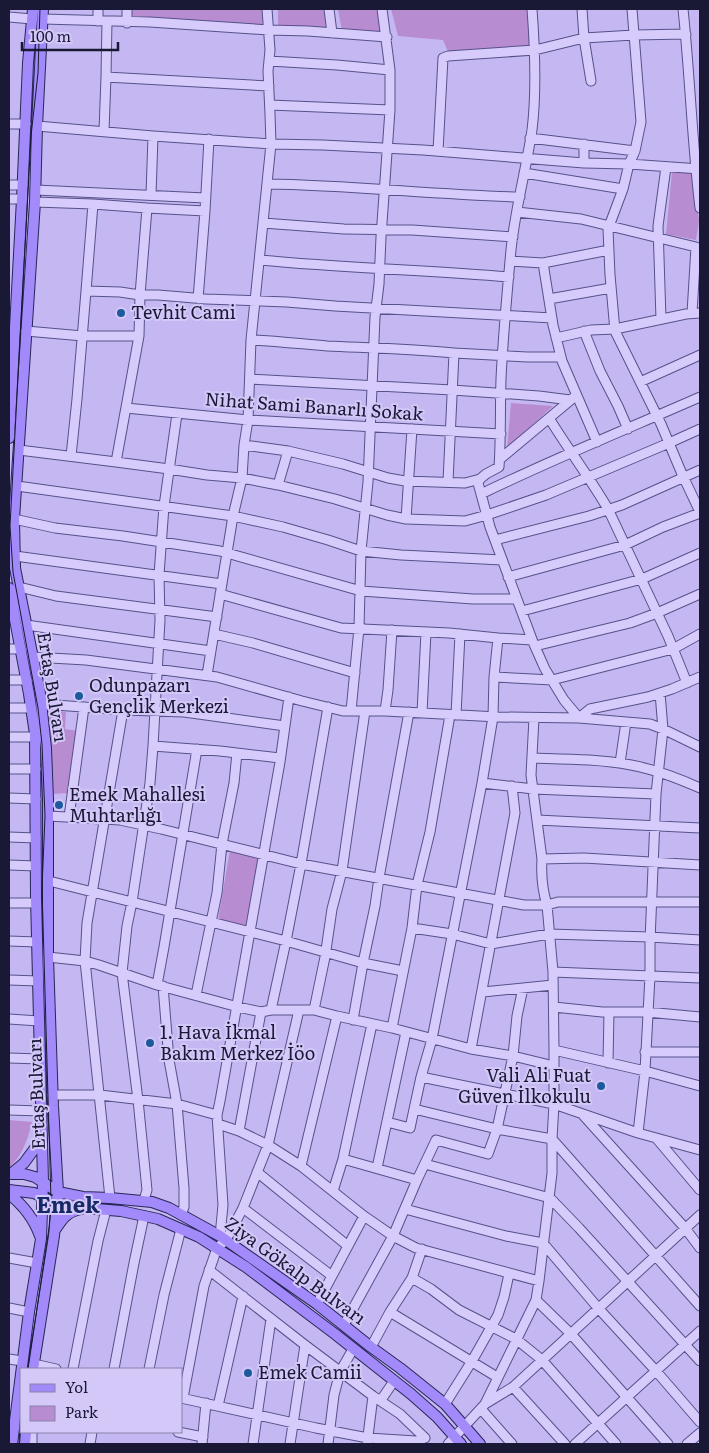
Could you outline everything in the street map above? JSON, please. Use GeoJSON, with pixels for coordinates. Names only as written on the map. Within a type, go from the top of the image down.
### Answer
{"type":"FeatureCollection","features":[{"type":"Feature","properties":{"kind":"main road"},"geometry":{"type":"LineString","coordinates":[[9,438],[12,333],[23,185],[28,63],[38,14]]}},
{"type":"Feature","properties":{"kind":"main road","name":"Ertaş Bulvarı"},"geometry":{"type":"LineString","coordinates":[[20,1368],[41,1238],[42,1181],[36,904],[35,737],[21,649],[12,619],[11,590],[36,190],[38,14]]}},
{"type":"Feature","properties":{"kind":"main road","name":"Ertaş Bulvarı"},"geometry":{"type":"LineString","coordinates":[[11,590],[26,625],[42,704],[46,748],[49,881],[48,957],[52,1095],[58,1192],[35,1367]]}},
{"type":"Feature","properties":{"kind":"main road"},"geometry":{"type":"LineString","coordinates":[[10,1174],[24,1164],[41,1140]]}},
{"type":"Feature","properties":{"kind":"main road"},"geometry":{"type":"LineString","coordinates":[[56,1172],[64,1186],[83,1197]]}},
{"type":"Feature","properties":{"kind":"main road"},"geometry":{"type":"LineString","coordinates":[[10,1174],[24,1174],[42,1181],[58,1192]]}},
{"type":"Feature","properties":{"kind":"main road","name":"Ziya Gökalp Bulvarı"},"geometry":{"type":"LineString","coordinates":[[9,1190],[34,1193],[57,1203],[158,1219],[200,1237],[246,1267],[411,1394],[437,1418],[455,1442]]}},
{"type":"Feature","properties":{"kind":"main road","name":"Ziya Gökalp Bulvarı"},"geometry":{"type":"LineString","coordinates":[[58,1192],[83,1197],[144,1200],[161,1205],[223,1238],[317,1304],[445,1404],[480,1444]]}},
{"type":"Feature","properties":{"kind":"main road"},"geometry":{"type":"LineString","coordinates":[[9,1194],[30,1216],[41,1238]]}},
{"type":"Feature","properties":{"kind":"main road"},"geometry":{"type":"LineString","coordinates":[[54,1231],[62,1218],[71,1211],[84,1208]]}},
{"type":"Feature","properties":{"kind":"main road","name":"Ertaş Bulvarı"},"geometry":{"type":"LineString","coordinates":[[11,1441],[13,1400],[20,1370]]}},
{"type":"Feature","properties":{"kind":"street"},"geometry":{"type":"LineString","coordinates":[[98,9],[103,21],[106,77],[104,131]]}},
{"type":"Feature","properties":{"kind":"street"},"geometry":{"type":"LineString","coordinates":[[127,9],[127,23]]}},
{"type":"Feature","properties":{"kind":"street"},"geometry":{"type":"LineString","coordinates":[[207,675],[233,516],[242,478],[248,420],[251,340],[270,144],[268,86],[270,50],[267,9]]}},
{"type":"Feature","properties":{"kind":"street"},"geometry":{"type":"LineString","coordinates":[[329,9],[332,33]]}},
{"type":"Feature","properties":{"kind":"street"},"geometry":{"type":"LineString","coordinates":[[351,711],[359,628],[361,551],[366,509],[376,308],[390,110],[390,70],[382,9]]}},
{"type":"Feature","properties":{"kind":"street"},"geometry":{"type":"LineString","coordinates":[[244,446],[288,452],[343,464],[388,478],[409,481],[465,484],[480,479],[499,467],[505,316],[510,261],[530,138],[536,76],[532,9]]}},
{"type":"Feature","properties":{"kind":"street"},"geometry":{"type":"LineString","coordinates":[[582,9],[584,38],[591,81]]}},
{"type":"Feature","properties":{"kind":"street"},"geometry":{"type":"LineString","coordinates":[[508,576],[626,545],[700,512],[615,329],[608,229],[623,190],[629,164],[635,151],[641,122],[632,9]]}},
{"type":"Feature","properties":{"kind":"street"},"geometry":{"type":"LineString","coordinates":[[683,9],[700,208]]}},
{"type":"Feature","properties":{"kind":"street"},"geometry":{"type":"LineString","coordinates":[[9,17],[38,14],[127,23],[150,22],[387,37]]}},
{"type":"Feature","properties":{"kind":"street"},"geometry":{"type":"LineString","coordinates":[[438,151],[443,58],[448,56],[535,50],[584,38],[686,34]]}},
{"type":"Feature","properties":{"kind":"street"},"geometry":{"type":"LineString","coordinates":[[269,60],[390,70]]}},
{"type":"Feature","properties":{"kind":"street"},"geometry":{"type":"LineString","coordinates":[[106,77],[268,86]]}},
{"type":"Feature","properties":{"kind":"street"},"geometry":{"type":"LineString","coordinates":[[270,105],[390,110]]}},
{"type":"Feature","properties":{"kind":"street"},"geometry":{"type":"LineString","coordinates":[[9,124],[26,124]]}},
{"type":"Feature","properties":{"kind":"street"},"geometry":{"type":"LineString","coordinates":[[37,126],[270,144],[438,151],[584,163],[698,169]]}},
{"type":"Feature","properties":{"kind":"street"},"geometry":{"type":"LineString","coordinates":[[151,195],[153,136]]}},
{"type":"Feature","properties":{"kind":"street"},"geometry":{"type":"LineString","coordinates":[[530,138],[635,151]]}},
{"type":"Feature","properties":{"kind":"street"},"geometry":{"type":"LineString","coordinates":[[198,299],[208,139]]}},
{"type":"Feature","properties":{"kind":"street"},"geometry":{"type":"LineString","coordinates":[[584,144],[584,163]]}},
{"type":"Feature","properties":{"kind":"street"},"geometry":{"type":"LineString","coordinates":[[661,320],[658,226],[666,167]]}},
{"type":"Feature","properties":{"kind":"street"},"geometry":{"type":"LineString","coordinates":[[524,173],[623,190]]}},
{"type":"Feature","properties":{"kind":"street"},"geometry":{"type":"LineString","coordinates":[[267,184],[320,185],[474,196],[520,197]]}},
{"type":"Feature","properties":{"kind":"street"},"geometry":{"type":"LineString","coordinates":[[9,185],[23,185]]}},
{"type":"Feature","properties":{"kind":"street"},"geometry":{"type":"LineString","coordinates":[[36,190],[205,198]]}},
{"type":"Feature","properties":{"kind":"street"},"geometry":{"type":"LineString","coordinates":[[9,199],[22,199]]}},
{"type":"Feature","properties":{"kind":"street"},"geometry":{"type":"LineString","coordinates":[[35,202],[205,211]]}},
{"type":"Feature","properties":{"kind":"street"},"geometry":{"type":"LineString","coordinates":[[71,456],[83,336],[92,204]]}},
{"type":"Feature","properties":{"kind":"street"},"geometry":{"type":"LineString","coordinates":[[116,462],[139,336],[147,208]]}},
{"type":"Feature","properties":{"kind":"street"},"geometry":{"type":"LineString","coordinates":[[517,212],[581,219],[698,248],[696,313],[615,329],[584,331],[556,338]]}},
{"type":"Feature","properties":{"kind":"street"},"geometry":{"type":"LineString","coordinates":[[263,223],[513,237]]}},
{"type":"Feature","properties":{"kind":"street"},"geometry":{"type":"LineString","coordinates":[[510,261],[543,263],[609,250]]}},
{"type":"Feature","properties":{"kind":"street"},"geometry":{"type":"LineString","coordinates":[[260,260],[323,266],[509,277]]}},
{"type":"Feature","properties":{"kind":"street"},"geometry":{"type":"LineString","coordinates":[[543,263],[556,338],[574,398],[597,442]]}},
{"type":"Feature","properties":{"kind":"street"},"geometry":{"type":"LineString","coordinates":[[549,299],[611,288]]}},
{"type":"Feature","properties":{"kind":"street"},"geometry":{"type":"LineString","coordinates":[[86,291],[120,292],[140,296],[158,295],[198,299],[287,302],[552,318]]}},
{"type":"Feature","properties":{"kind":"street"},"geometry":{"type":"LineString","coordinates":[[26,331],[83,336],[139,336]]}},
{"type":"Feature","properties":{"kind":"street"},"geometry":{"type":"LineString","coordinates":[[584,331],[600,372],[628,429]]}},
{"type":"Feature","properties":{"kind":"street"},"geometry":{"type":"LineString","coordinates":[[251,340],[503,356],[562,357]]}},
{"type":"Feature","properties":{"kind":"street"},"geometry":{"type":"LineString","coordinates":[[448,482],[454,353]]}},
{"type":"Feature","properties":{"kind":"street"},"geometry":{"type":"LineString","coordinates":[[640,382],[700,355]]}},
{"type":"Feature","properties":{"kind":"street"},"geometry":{"type":"LineString","coordinates":[[250,379],[574,398]]}},
{"type":"Feature","properties":{"kind":"street"},"geometry":{"type":"LineString","coordinates":[[481,494],[700,397]]}},
{"type":"Feature","properties":{"kind":"street"},"geometry":{"type":"LineString","coordinates":[[500,459],[574,398]]}},
{"type":"Feature","properties":{"kind":"street","name":"Nihat Sami Banarlı Sokak"},"geometry":{"type":"LineString","coordinates":[[126,408],[248,420],[501,434]]}},
{"type":"Feature","properties":{"kind":"street"},"geometry":{"type":"LineString","coordinates":[[144,1200],[147,1190],[122,974],[127,926],[150,783],[160,611],[159,575],[164,506],[177,414]]}},
{"type":"Feature","properties":{"kind":"street"},"geometry":{"type":"LineString","coordinates":[[549,418],[608,509],[642,579],[686,683]]}},
{"type":"Feature","properties":{"kind":"street"},"geometry":{"type":"LineString","coordinates":[[406,519],[412,429]]}},
{"type":"Feature","properties":{"kind":"street"},"geometry":{"type":"LineString","coordinates":[[19,450],[242,478],[335,499],[406,519],[465,521],[546,495],[700,429]]}},
{"type":"Feature","properties":{"kind":"street"},"geometry":{"type":"LineString","coordinates":[[278,485],[288,452]]}},
{"type":"Feature","properties":{"kind":"street"},"geometry":{"type":"LineString","coordinates":[[495,540],[589,516],[648,494],[700,470]]}},
{"type":"Feature","properties":{"kind":"street"},"geometry":{"type":"LineString","coordinates":[[480,479],[478,483],[495,540],[533,643],[564,700],[579,718]]}},
{"type":"Feature","properties":{"kind":"street"},"geometry":{"type":"LineString","coordinates":[[17,486],[233,516],[310,535],[361,551],[502,560]]}},
{"type":"Feature","properties":{"kind":"street"},"geometry":{"type":"LineString","coordinates":[[14,519],[56,528],[227,553],[361,591],[517,599]]}},
{"type":"Feature","properties":{"kind":"street"},"geometry":{"type":"LineString","coordinates":[[522,611],[642,579],[700,553]]}},
{"type":"Feature","properties":{"kind":"street"},"geometry":{"type":"LineString","coordinates":[[14,556],[159,575],[180,580],[222,584]]}},
{"type":"Feature","properties":{"kind":"street"},"geometry":{"type":"LineString","coordinates":[[11,590],[217,618]]}},
{"type":"Feature","properties":{"kind":"street"},"geometry":{"type":"LineString","coordinates":[[220,594],[341,628],[460,634],[533,643],[630,622],[657,613],[700,594]]}},
{"type":"Feature","properties":{"kind":"street"},"geometry":{"type":"LineString","coordinates":[[26,625],[211,651]]}},
{"type":"Feature","properties":{"kind":"street"},"geometry":{"type":"LineString","coordinates":[[385,711],[392,630]]}},
{"type":"Feature","properties":{"kind":"street"},"geometry":{"type":"LineString","coordinates":[[422,713],[426,632]]}},
{"type":"Feature","properties":{"kind":"street"},"geometry":{"type":"LineString","coordinates":[[214,634],[355,673]]}},
{"type":"Feature","properties":{"kind":"street"},"geometry":{"type":"LineString","coordinates":[[392,1028],[412,928],[417,885],[430,832],[453,715],[460,634]]}},
{"type":"Feature","properties":{"kind":"street"},"geometry":{"type":"LineString","coordinates":[[494,677],[552,680],[673,649],[700,634]]}},
{"type":"Feature","properties":{"kind":"street"},"geometry":{"type":"LineString","coordinates":[[387,1122],[410,1128],[421,1077],[432,1039],[493,717],[494,677],[498,638]]}},
{"type":"Feature","properties":{"kind":"street"},"geometry":{"type":"LineString","coordinates":[[9,649],[21,649]]}},
{"type":"Feature","properties":{"kind":"street"},"geometry":{"type":"LineString","coordinates":[[33,657],[86,660],[207,675],[328,707],[351,711],[493,717],[579,718],[650,724],[700,746]]}},
{"type":"Feature","properties":{"kind":"street"},"geometry":{"type":"LineString","coordinates":[[579,718],[590,709],[660,693],[700,677]]}},
{"type":"Feature","properties":{"kind":"street"},"geometry":{"type":"LineString","coordinates":[[9,680],[26,680]]}},
{"type":"Feature","properties":{"kind":"street"},"geometry":{"type":"LineString","coordinates":[[638,1133],[645,1071],[656,794],[664,729],[660,693]]}},
{"type":"Feature","properties":{"kind":"street"},"geometry":{"type":"LineString","coordinates":[[223,1238],[224,1205],[217,1119],[238,1007],[289,697]]}},
{"type":"Feature","properties":{"kind":"street"},"geometry":{"type":"LineString","coordinates":[[42,704],[184,712],[285,726]]}},
{"type":"Feature","properties":{"kind":"street"},"geometry":{"type":"LineString","coordinates":[[69,817],[84,707]]}},
{"type":"Feature","properties":{"kind":"street"},"geometry":{"type":"LineString","coordinates":[[271,1010],[301,864],[328,707]]}},
{"type":"Feature","properties":{"kind":"street"},"geometry":{"type":"LineString","coordinates":[[9,708],[31,708]]}},
{"type":"Feature","properties":{"kind":"street"},"geometry":{"type":"LineString","coordinates":[[110,1198],[85,961],[87,923],[123,710]]}},
{"type":"Feature","properties":{"kind":"street"},"geometry":{"type":"LineString","coordinates":[[314,1010],[326,953],[332,909],[342,871],[365,711]]}},
{"type":"Feature","properties":{"kind":"street"},"geometry":{"type":"LineString","coordinates":[[353,1020],[409,712]]}},
{"type":"Feature","properties":{"kind":"street"},"geometry":{"type":"LineString","coordinates":[[483,1406],[536,1300],[552,1173],[554,1007],[547,905],[542,889],[542,859],[531,775],[534,718]]}},
{"type":"Feature","properties":{"kind":"street"},"geometry":{"type":"LineString","coordinates":[[620,763],[626,722]]}},
{"type":"Feature","properties":{"kind":"street"},"geometry":{"type":"LineString","coordinates":[[9,737],[35,737]]}},
{"type":"Feature","properties":{"kind":"street"},"geometry":{"type":"LineString","coordinates":[[153,746],[280,758]]}},
{"type":"Feature","properties":{"kind":"street"},"geometry":{"type":"LineString","coordinates":[[181,1215],[184,1207],[184,1197],[177,1104],[160,985],[170,912],[198,749]]}},
{"type":"Feature","properties":{"kind":"street"},"geometry":{"type":"LineString","coordinates":[[196,995],[217,893],[222,844],[234,783],[237,753]]}},
{"type":"Feature","properties":{"kind":"street"},"geometry":{"type":"LineString","coordinates":[[532,758],[632,765],[659,772],[700,788]]}},
{"type":"Feature","properties":{"kind":"street"},"geometry":{"type":"LineString","coordinates":[[9,769],[36,769]]}},
{"type":"Feature","properties":{"kind":"street"},"geometry":{"type":"LineString","coordinates":[[482,783],[533,789],[656,794]]}},
{"type":"Feature","properties":{"kind":"street"},"geometry":{"type":"LineString","coordinates":[[472,1049],[515,813],[512,786]]}},
{"type":"Feature","properties":{"kind":"street"},"geometry":{"type":"LineString","coordinates":[[9,798],[36,799]]}},
{"type":"Feature","properties":{"kind":"street"},"geometry":{"type":"LineString","coordinates":[[48,816],[120,820],[301,864],[524,905],[547,905],[558,902],[700,902]]}},
{"type":"Feature","properties":{"kind":"street"},"geometry":{"type":"LineString","coordinates":[[537,820],[700,828]]}},
{"type":"Feature","properties":{"kind":"street"},"geometry":{"type":"LineString","coordinates":[[9,837],[36,838]]}},
{"type":"Feature","properties":{"kind":"street"},"geometry":{"type":"LineString","coordinates":[[542,859],[584,858],[700,865]]}},
{"type":"Feature","properties":{"kind":"street"},"geometry":{"type":"LineString","coordinates":[[9,865],[36,866]]}},
{"type":"Feature","properties":{"kind":"street"},"geometry":{"type":"LineString","coordinates":[[49,881],[286,941],[363,964],[404,971]]}},
{"type":"Feature","properties":{"kind":"street"},"geometry":{"type":"LineString","coordinates":[[9,903],[36,904]]}},
{"type":"Feature","properties":{"kind":"street"},"geometry":{"type":"LineString","coordinates":[[412,928],[452,934],[492,944],[549,934],[700,940]]}},
{"type":"Feature","properties":{"kind":"street"},"geometry":{"type":"LineString","coordinates":[[9,941],[37,942]]}},
{"type":"Feature","properties":{"kind":"street"},"geometry":{"type":"LineString","coordinates":[[48,957],[85,961],[122,974],[261,1012],[271,1010],[314,1010],[472,1049],[554,1066]]}},
{"type":"Feature","properties":{"kind":"street"},"geometry":{"type":"LineString","coordinates":[[552,972],[700,978]]}},
{"type":"Feature","properties":{"kind":"street"},"geometry":{"type":"LineString","coordinates":[[9,980],[38,981]]}},
{"type":"Feature","properties":{"kind":"street"},"geometry":{"type":"LineString","coordinates":[[482,992],[553,985]]}},
{"type":"Feature","properties":{"kind":"street"},"geometry":{"type":"LineString","coordinates":[[344,1325],[393,1236],[436,1140],[488,1154],[497,1129],[513,1056],[517,1016],[523,988]]}},
{"type":"Feature","properties":{"kind":"street"},"geometry":{"type":"LineString","coordinates":[[554,1007],[608,1012],[648,1012],[700,1016]]}},
{"type":"Feature","properties":{"kind":"street"},"geometry":{"type":"LineString","coordinates":[[299,1010],[268,1145],[243,1208],[217,1248],[209,1270],[182,1398],[292,1422],[367,1441],[416,1443],[428,1441]]}},
{"type":"Feature","properties":{"kind":"street"},"geometry":{"type":"LineString","coordinates":[[239,1131],[261,1012]]}},
{"type":"Feature","properties":{"kind":"street"},"geometry":{"type":"LineString","coordinates":[[608,1012],[608,1063]]}},
{"type":"Feature","properties":{"kind":"street"},"geometry":{"type":"LineString","coordinates":[[301,1166],[337,1016]]}},
{"type":"Feature","properties":{"kind":"street"},"geometry":{"type":"LineString","coordinates":[[9,1020],[39,1021]]}},
{"type":"Feature","properties":{"kind":"street"},"geometry":{"type":"LineString","coordinates":[[333,1191],[343,1159],[372,1024]]}},
{"type":"Feature","properties":{"kind":"street"},"geometry":{"type":"LineString","coordinates":[[377,1168],[406,1032]]}},
{"type":"Feature","properties":{"kind":"street"},"geometry":{"type":"LineString","coordinates":[[554,1050],[700,1086]]}},
{"type":"Feature","properties":{"kind":"street"},"geometry":{"type":"LineString","coordinates":[[645,1052],[700,1052]]}},
{"type":"Feature","properties":{"kind":"street"},"geometry":{"type":"LineString","coordinates":[[9,1058],[40,1059]]}},
{"type":"Feature","properties":{"kind":"street"},"geometry":{"type":"LineString","coordinates":[[421,1077],[554,1104],[638,1133],[700,1150]]}},
{"type":"Feature","properties":{"kind":"street"},"geometry":{"type":"LineString","coordinates":[[52,1095],[100,1096],[177,1104],[217,1119],[268,1145],[301,1166],[364,1216],[393,1236],[416,1248],[539,1281]]}},
{"type":"Feature","properties":{"kind":"street"},"geometry":{"type":"LineString","coordinates":[[414,1109],[497,1129],[552,1139],[700,1306]]}},
{"type":"Feature","properties":{"kind":"street"},"geometry":{"type":"LineString","coordinates":[[9,1110],[41,1111]]}},
{"type":"Feature","properties":{"kind":"street"},"geometry":{"type":"LineString","coordinates":[[583,1115],[685,1228],[700,1248]]}},
{"type":"Feature","properties":{"kind":"street"},"geometry":{"type":"LineString","coordinates":[[657,1138],[700,1190]]}},
{"type":"Feature","properties":{"kind":"street"},"geometry":{"type":"LineString","coordinates":[[343,1159],[417,1180]]}},
{"type":"Feature","properties":{"kind":"street"},"geometry":{"type":"LineString","coordinates":[[425,1164],[550,1198],[700,1361]]}},
{"type":"Feature","properties":{"kind":"street"},"geometry":{"type":"LineString","coordinates":[[257,1172],[348,1246]]}},
{"type":"Feature","properties":{"kind":"street"},"geometry":{"type":"LineString","coordinates":[[243,1208],[332,1276]]}},
{"type":"Feature","properties":{"kind":"street"},"geometry":{"type":"LineString","coordinates":[[405,1209],[506,1236],[543,1243],[700,1422]]}},
{"type":"Feature","properties":{"kind":"street"},"geometry":{"type":"LineString","coordinates":[[73,1368],[98,1241],[106,1210]]}},
{"type":"Feature","properties":{"kind":"street"},"geometry":{"type":"LineString","coordinates":[[455,1442],[464,1425],[483,1406],[513,1387],[700,1215]]}},
{"type":"Feature","properties":{"kind":"street"},"geometry":{"type":"LineString","coordinates":[[114,1368],[144,1216]]}},
{"type":"Feature","properties":{"kind":"street"},"geometry":{"type":"LineString","coordinates":[[317,1304],[364,1216]]}},
{"type":"Feature","properties":{"kind":"street"},"geometry":{"type":"LineString","coordinates":[[149,1368],[164,1295],[181,1229]]}},
{"type":"Feature","properties":{"kind":"street"},"geometry":{"type":"LineString","coordinates":[[371,1347],[390,1312],[412,1278],[422,1249]]}},
{"type":"Feature","properties":{"kind":"street"},"geometry":{"type":"LineString","coordinates":[[9,1258],[37,1263]]}},
{"type":"Feature","properties":{"kind":"street"},"geometry":{"type":"LineString","coordinates":[[209,1270],[340,1372],[400,1414],[428,1441]]}},
{"type":"Feature","properties":{"kind":"street"},"geometry":{"type":"LineString","coordinates":[[445,1404],[498,1315],[509,1274]]}},
{"type":"Feature","properties":{"kind":"street"},"geometry":{"type":"LineString","coordinates":[[412,1278],[431,1289],[459,1310],[516,1339],[542,1360],[616,1444]]}},
{"type":"Feature","properties":{"kind":"street"},"geometry":{"type":"LineString","coordinates":[[218,1406],[243,1296]]}},
{"type":"Feature","properties":{"kind":"street"},"geometry":{"type":"LineString","coordinates":[[536,1300],[571,1334],[668,1444]]}},
{"type":"Feature","properties":{"kind":"street"},"geometry":{"type":"LineString","coordinates":[[9,1308],[29,1312]]}},
{"type":"Feature","properties":{"kind":"street"},"geometry":{"type":"LineString","coordinates":[[390,1312],[497,1377]]}},
{"type":"Feature","properties":{"kind":"street"},"geometry":{"type":"LineString","coordinates":[[253,1444],[271,1319]]}},
{"type":"Feature","properties":{"kind":"street"},"geometry":{"type":"LineString","coordinates":[[574,1444],[700,1331]]}},
{"type":"Feature","properties":{"kind":"street"},"geometry":{"type":"LineString","coordinates":[[290,1444],[305,1345]]}},
{"type":"Feature","properties":{"kind":"street"},"geometry":{"type":"LineString","coordinates":[[328,1444],[334,1395],[340,1372],[353,1349]]}},
{"type":"Feature","properties":{"kind":"street"},"geometry":{"type":"LineString","coordinates":[[9,1359],[22,1361]]}},
{"type":"Feature","properties":{"kind":"street"},"geometry":{"type":"LineString","coordinates":[[367,1441],[377,1398],[394,1381]]}},
{"type":"Feature","properties":{"kind":"street"},"geometry":{"type":"LineString","coordinates":[[513,1387],[565,1444]]}},
{"type":"Feature","properties":{"kind":"street"},"geometry":{"type":"LineString","coordinates":[[181,1433],[202,1441],[206,1403]]}},
{"type":"Feature","properties":{"kind":"street"},"geometry":{"type":"LineString","coordinates":[[483,1406],[512,1444]]}},
{"type":"Feature","properties":{"kind":"street"},"geometry":{"type":"LineString","coordinates":[[687,1444],[700,1432]]}},
{"type":"Feature","properties":{"kind":"green space"},"geometry":{"type":"Polygon","coordinates":[[[131,9],[262,9],[264,26],[132,19],[131,9]]]}},
{"type":"Feature","properties":{"kind":"green space"},"geometry":{"type":"Polygon","coordinates":[[[278,9],[325,9],[328,29],[278,27],[278,9]]]}},
{"type":"Feature","properties":{"kind":"green space"},"geometry":{"type":"Polygon","coordinates":[[[338,9],[379,9],[383,33],[342,31],[338,9]]]}},
{"type":"Feature","properties":{"kind":"green space"},"geometry":{"type":"Polygon","coordinates":[[[391,9],[528,9],[530,48],[449,54],[443,40],[398,36],[391,9]]]}},
{"type":"Feature","properties":{"kind":"green space"},"geometry":{"type":"Polygon","coordinates":[[[672,172],[693,173],[699,221],[696,240],[666,234],[672,172]]]}},
{"type":"Feature","properties":{"kind":"green space"},"geometry":{"type":"Polygon","coordinates":[[[511,403],[553,406],[507,448],[511,403]]]}},
{"type":"Feature","properties":{"kind":"green space"},"geometry":{"type":"Polygon","coordinates":[[[47,710],[66,712],[65,729],[78,731],[71,793],[51,794],[47,710]]]}},
{"type":"Feature","properties":{"kind":"green space"},"geometry":{"type":"Polygon","coordinates":[[[230,850],[262,858],[248,928],[218,920],[230,850]]]}},
{"type":"Feature","properties":{"kind":"green space"},"geometry":{"type":"Polygon","coordinates":[[[9,1120],[32,1122],[24,1147],[18,1158],[9,1168],[9,1120]]]}},
{"type":"Feature","properties":{"kind":"tram line"},"geometry":{"type":"LineString","coordinates":[[28,1368],[49,1228],[51,1201],[42,888],[45,816],[42,744],[38,708],[13,572],[10,526],[31,136],[38,73],[40,9]]}},
{"type":"Feature","properties":{"kind":"tram line"},"geometry":{"type":"LineString","coordinates":[[19,1444],[20,1425]]}},
{"type":"Feature","properties":{"kind":"place","name":"Tevhit Cami"},"geometry":{"type":"Point","coordinates":[121,313]}},
{"type":"Feature","properties":{"kind":"place","name":"Odunpazarı Gençlik Merkezi"},"geometry":{"type":"Point","coordinates":[79,696]}},
{"type":"Feature","properties":{"kind":"place","name":"Emek Mahallesi Muhtarlığı"},"geometry":{"type":"Point","coordinates":[59,805]}},
{"type":"Feature","properties":{"kind":"place","name":"1. Hava İkmal Bakım Merkez İöo"},"geometry":{"type":"Point","coordinates":[150,1043]}},
{"type":"Feature","properties":{"kind":"place","name":"Vali Ali Fuat Güven İlkokulu"},"geometry":{"type":"Point","coordinates":[601,1086]}},
{"type":"Feature","properties":{"kind":"place","name":"Emek Camii"},"geometry":{"type":"Point","coordinates":[248,1373]}},
{"type":"Feature","properties":{"kind":"district","name":"Emek"},"geometry":{"type":"Point","coordinates":[68,1205]}}]}
